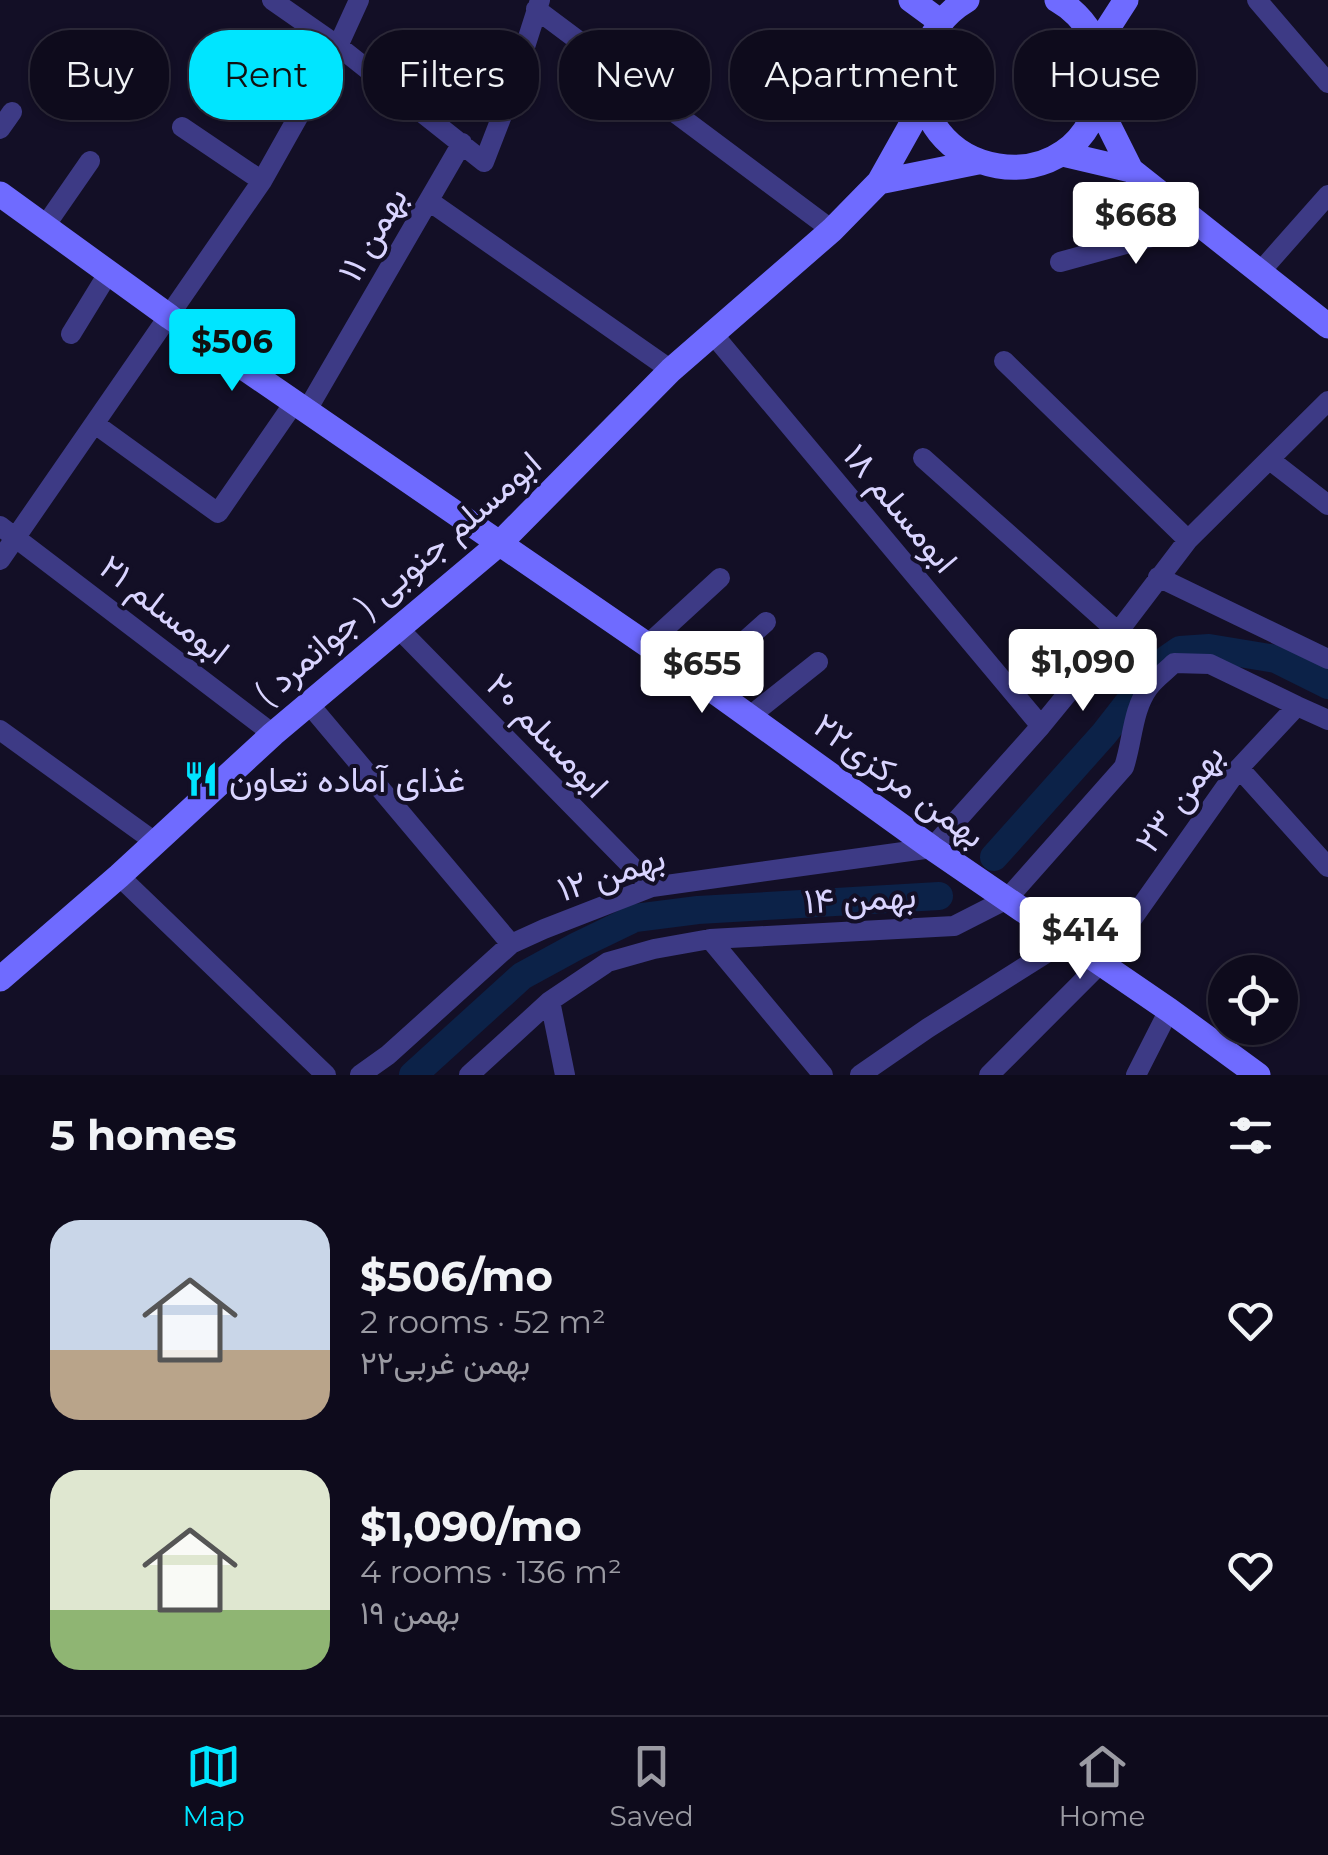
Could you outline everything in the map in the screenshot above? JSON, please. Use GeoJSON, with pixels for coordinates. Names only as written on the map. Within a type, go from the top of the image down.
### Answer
{"type":"FeatureCollection","features":[{"type":"Feature","properties":{"kind":"street"},"geometry":{"type":"LineString","coordinates":[[272,0],[315,30]]}},
{"type":"Feature","properties":{"kind":"street"},"geometry":{"type":"LineString","coordinates":[[343,36],[360,0]]}},
{"type":"Feature","properties":{"kind":"street"},"geometry":{"type":"LineString","coordinates":[[911,0],[941,22]]}},
{"type":"Feature","properties":{"kind":"street"},"geometry":{"type":"LineString","coordinates":[[936,30],[967,0]]}},
{"type":"Feature","properties":{"kind":"street"},"geometry":{"type":"LineString","coordinates":[[1107,30],[1126,0]]}},
{"type":"Feature","properties":{"kind":"street"},"geometry":{"type":"LineString","coordinates":[[1256,0],[1328,83]]}},
{"type":"Feature","properties":{"kind":"street"},"geometry":{"type":"LineString","coordinates":[[1068,2],[1088,30]]}},
{"type":"Feature","properties":{"kind":"street"},"geometry":{"type":"LineString","coordinates":[[343,50],[484,162],[538,4],[832,230]]}},
{"type":"Feature","properties":{"kind":"street"},"geometry":{"type":"LineString","coordinates":[[0,560],[8,531],[95,424],[262,182],[297,120]]}},
{"type":"Feature","properties":{"kind":"street","name":"ابومسلم جنوبی ( جوانمرد )"},"geometry":{"type":"LineString","coordinates":[[3,971],[119,876],[274,734],[500,543],[672,370],[832,230],[879,182],[913,120]]}},
{"type":"Feature","properties":{"kind":"street"},"geometry":{"type":"LineString","coordinates":[[933,120],[954,147],[978,162],[1007,169],[1036,166],[1063,154],[1085,133],[1092,120]]}},
{"type":"Feature","properties":{"kind":"street"},"geometry":{"type":"LineString","coordinates":[[1106,120],[1131,170],[1328,326]]}},
{"type":"Feature","properties":{"kind":"street"},"geometry":{"type":"LineString","coordinates":[[182,127],[262,182]]}},
{"type":"Feature","properties":{"kind":"street","name":"بهمن ۱۱"},"geometry":{"type":"LineString","coordinates":[[95,424],[218,513],[300,406],[462,143]]}},
{"type":"Feature","properties":{"kind":"street"},"geometry":{"type":"LineString","coordinates":[[1063,154],[1131,170]]}},
{"type":"Feature","properties":{"kind":"street"},"geometry":{"type":"LineString","coordinates":[[45,226],[90,161]]}},
{"type":"Feature","properties":{"kind":"street"},"geometry":{"type":"LineString","coordinates":[[879,182],[978,162]]}},
{"type":"Feature","properties":{"kind":"street","name":"۲۲بهمن مرکزی"},"geometry":{"type":"LineString","coordinates":[[0,194],[1258,1075]]}},
{"type":"Feature","properties":{"kind":"street"},"geometry":{"type":"LineString","coordinates":[[1260,272],[1328,195]]}},
{"type":"Feature","properties":{"kind":"street"},"geometry":{"type":"LineString","coordinates":[[429,201],[672,370]]}},
{"type":"Feature","properties":{"kind":"street"},"geometry":{"type":"LineString","coordinates":[[1060,262],[1199,224]]}},
{"type":"Feature","properties":{"kind":"street"},"geometry":{"type":"LineString","coordinates":[[71,334],[109,272]]}},
{"type":"Feature","properties":{"kind":"street","name":"ابومسلم ۱۸"},"geometry":{"type":"LineString","coordinates":[[712,333],[1040,726]]}},
{"type":"Feature","properties":{"kind":"street"},"geometry":{"type":"LineString","coordinates":[[1004,362],[1188,540]]}},
{"type":"Feature","properties":{"kind":"street"},"geometry":{"type":"LineString","coordinates":[[932,848],[1040,726],[1188,540],[1328,401]]}},
{"type":"Feature","properties":{"kind":"street"},"geometry":{"type":"LineString","coordinates":[[923,458],[1118,632]]}},
{"type":"Feature","properties":{"kind":"street"},"geometry":{"type":"LineString","coordinates":[[1270,460],[1328,505]]}},
{"type":"Feature","properties":{"kind":"street","name":"ابومسلم ۲۱"},"geometry":{"type":"LineString","coordinates":[[8,531],[274,734]]}},
{"type":"Feature","properties":{"kind":"street"},"geometry":{"type":"LineString","coordinates":[[1158,577],[1328,659]]}},
{"type":"Feature","properties":{"kind":"street"},"geometry":{"type":"LineString","coordinates":[[647,645],[720,578]]}},
{"type":"Feature","properties":{"kind":"street"},"geometry":{"type":"LineString","coordinates":[[700,681],[766,622]]}},
{"type":"Feature","properties":{"kind":"street","name":"ابومسلم ۲۰"},"geometry":{"type":"LineString","coordinates":[[398,628],[652,886]]}},
{"type":"Feature","properties":{"kind":"street"},"geometry":{"type":"LineString","coordinates":[[750,716],[818,662]]}},
{"type":"Feature","properties":{"kind":"street"},"geometry":{"type":"LineString","coordinates":[[1008,900],[1124,767],[1132,745],[1135,713],[1150,686],[1174,664],[1210,664],[1328,720]]}},
{"type":"Feature","properties":{"kind":"street"},"geometry":{"type":"LineString","coordinates":[[309,704],[511,944]]}},
{"type":"Feature","properties":{"kind":"street","name":"بهمن ۲۳"},"geometry":{"type":"LineString","coordinates":[[989,1075],[1102,963],[1239,768],[1297,706]]}},
{"type":"Feature","properties":{"kind":"street"},"geometry":{"type":"LineString","coordinates":[[0,730],[155,842]]}},
{"type":"Feature","properties":{"kind":"street"},"geometry":{"type":"LineString","coordinates":[[1239,768],[1328,867]]}},
{"type":"Feature","properties":{"kind":"street","name":"بهمن ۱۲"},"geometry":{"type":"LineString","coordinates":[[360,1075],[388,1055],[511,944],[652,886],[932,848]]}},
{"type":"Feature","properties":{"kind":"street"},"geometry":{"type":"LineString","coordinates":[[119,876],[326,1075]]}},
{"type":"Feature","properties":{"kind":"street","name":"بهمن ۱۴"},"geometry":{"type":"LineString","coordinates":[[469,1075],[550,1002],[608,962],[710,939],[954,926],[1008,900]]}},
{"type":"Feature","properties":{"kind":"street"},"geometry":{"type":"LineString","coordinates":[[710,939],[823,1075]]}},
{"type":"Feature","properties":{"kind":"street"},"geometry":{"type":"LineString","coordinates":[[860,1075],[1066,940]]}},
{"type":"Feature","properties":{"kind":"street"},"geometry":{"type":"LineString","coordinates":[[550,1002],[565,1075]]}},
{"type":"Feature","properties":{"kind":"street"},"geometry":{"type":"LineString","coordinates":[[1136,1075],[1170,1010]]}},
{"type":"Feature","properties":{"kind":"waterway"},"geometry":{"type":"LineString","coordinates":[[994,857],[1104,734],[1157,666],[1180,650],[1209,648],[1276,659],[1328,685]]}},
{"type":"Feature","properties":{"kind":"waterway"},"geometry":{"type":"LineString","coordinates":[[413,1075],[522,976],[635,918],[698,910],[939,896]]}},
{"type":"Feature","properties":{"kind":"place","name":"غذای آماده تعاون"},"geometry":{"type":"Point","coordinates":[201,779]}}]}
